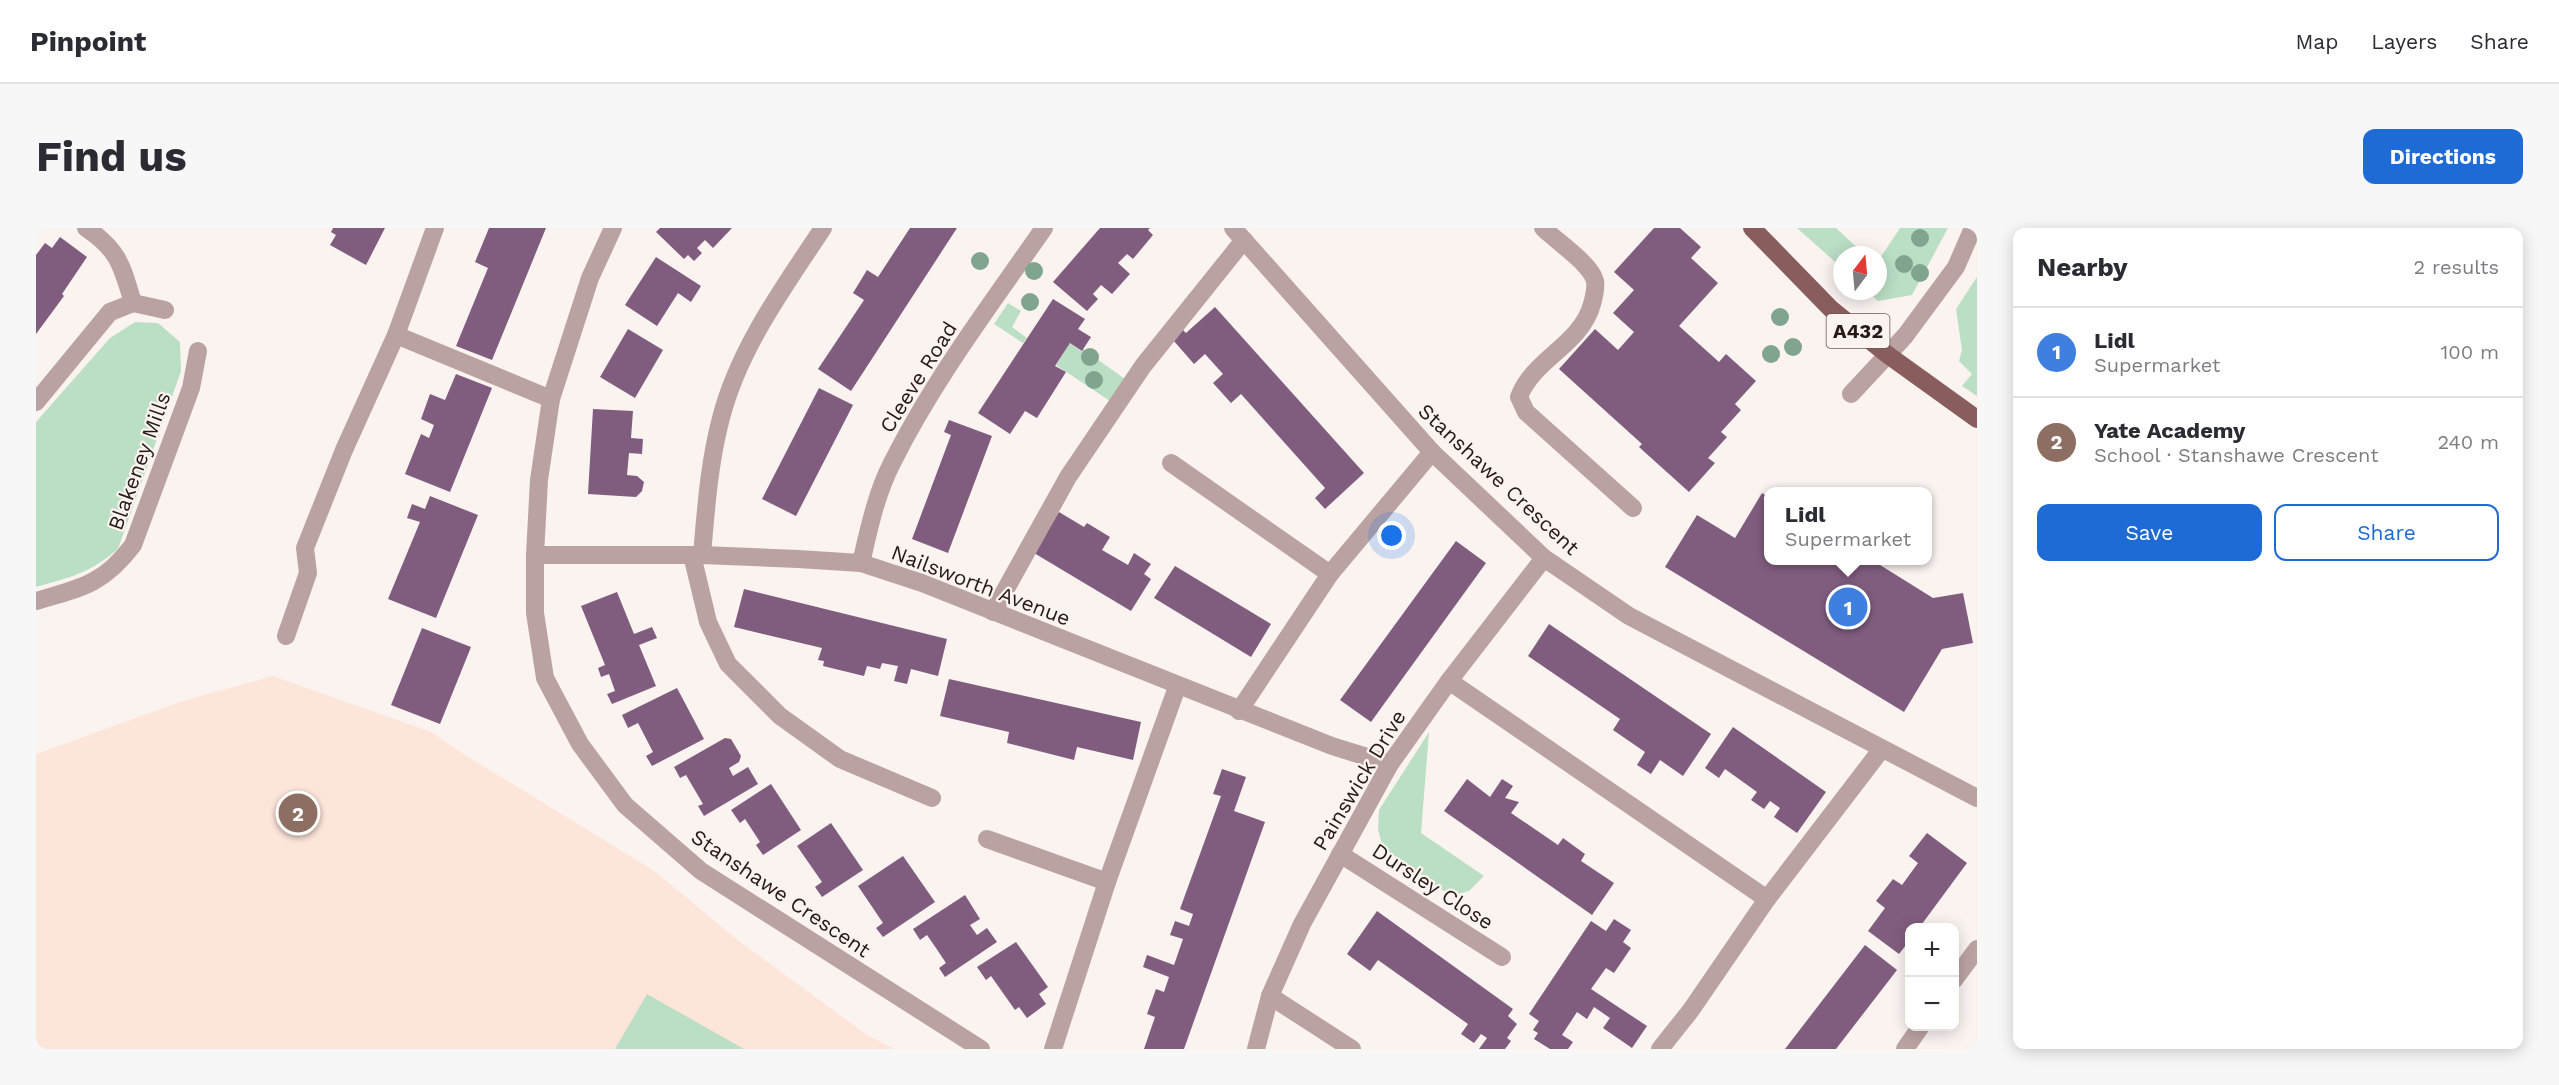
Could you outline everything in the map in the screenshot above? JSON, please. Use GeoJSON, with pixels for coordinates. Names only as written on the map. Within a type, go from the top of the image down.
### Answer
{"type":"FeatureCollection","features":[{"type":"Feature","properties":{"kind":"main road","name":"A432"},"geometry":{"type":"LineString","coordinates":[[1752,228],[1831,309],[1888,355],[1977,418]]}},
{"type":"Feature","properties":{"kind":"street"},"geometry":{"type":"LineString","coordinates":[[86,228],[103,240],[121,262],[133,303]]}},
{"type":"Feature","properties":{"kind":"street"},"geometry":{"type":"LineString","coordinates":[[286,636],[308,573],[305,548],[344,450],[396,335],[435,228]]}},
{"type":"Feature","properties":{"kind":"street","name":"Stanshawe Crescent"},"geometry":{"type":"LineString","coordinates":[[613,228],[590,278],[551,399],[539,480],[535,555],[535,613],[545,678],[580,744],[625,805],[701,871],[981,1049]]}},
{"type":"Feature","properties":{"kind":"street"},"geometry":{"type":"LineString","coordinates":[[824,228],[773,303],[734,380],[721,417],[697,555],[708,622],[728,664],[780,716],[840,759],[932,798]]}},
{"type":"Feature","properties":{"kind":"street","name":"Cleeve Road"},"geometry":{"type":"LineString","coordinates":[[861,563],[873,512],[891,464],[945,371],[1044,228]]}},
{"type":"Feature","properties":{"kind":"street"},"geometry":{"type":"LineString","coordinates":[[1543,228],[1584,264],[1595,280],[1594,297],[1588,318],[1576,335],[1524,384],[1519,397],[1526,412],[1633,508]]}},
{"type":"Feature","properties":{"kind":"street"},"geometry":{"type":"LineString","coordinates":[[1851,394],[1905,336],[1956,267],[1972,228]]}},
{"type":"Feature","properties":{"kind":"street"},"geometry":{"type":"LineString","coordinates":[[993,612],[1068,477],[1143,366],[1239,234]]}},
{"type":"Feature","properties":{"kind":"street","name":"Stanshawe Crescent"},"geometry":{"type":"LineString","coordinates":[[1239,234],[1432,452],[1544,558],[1629,616],[1881,750],[1977,798]]}},
{"type":"Feature","properties":{"kind":"street"},"geometry":{"type":"LineString","coordinates":[[39,394],[110,312],[133,303],[165,310]]}},
{"type":"Feature","properties":{"kind":"street"},"geometry":{"type":"LineString","coordinates":[[396,335],[551,399]]}},
{"type":"Feature","properties":{"kind":"street","name":"Blakeney Mills"},"geometry":{"type":"LineString","coordinates":[[36,601],[89,586],[117,566],[133,545],[191,388],[198,351]]}},
{"type":"Feature","properties":{"kind":"street"},"geometry":{"type":"LineString","coordinates":[[1239,711],[1330,574],[1432,452]]}},
{"type":"Feature","properties":{"kind":"street"},"geometry":{"type":"LineString","coordinates":[[1171,463],[1330,574]]}},
{"type":"Feature","properties":{"kind":"street","name":"Nailsworth Avenue"},"geometry":{"type":"LineString","coordinates":[[535,555],[697,555],[861,563],[922,583],[1239,711],[1332,746],[1390,764]]}},
{"type":"Feature","properties":{"kind":"street","name":"Painswick Drive"},"geometry":{"type":"LineString","coordinates":[[1256,1049],[1270,996],[1302,924],[1390,764],[1449,681],[1544,558]]}},
{"type":"Feature","properties":{"kind":"street"},"geometry":{"type":"LineString","coordinates":[[1449,681],[1767,899]]}},
{"type":"Feature","properties":{"kind":"street"},"geometry":{"type":"LineString","coordinates":[[1053,1049],[1107,882],[1177,687]]}},
{"type":"Feature","properties":{"kind":"street"},"geometry":{"type":"LineString","coordinates":[[1660,1049],[1691,1010],[1767,899],[1881,750]]}},
{"type":"Feature","properties":{"kind":"street"},"geometry":{"type":"LineString","coordinates":[[987,839],[1107,882]]}},
{"type":"Feature","properties":{"kind":"street","name":"Dursley Close"},"geometry":{"type":"LineString","coordinates":[[1340,854],[1502,957]]}},
{"type":"Feature","properties":{"kind":"street"},"geometry":{"type":"LineString","coordinates":[[1956,977],[1977,949]]}},
{"type":"Feature","properties":{"kind":"street"},"geometry":{"type":"LineString","coordinates":[[1270,996],[1352,1049]]}},
{"type":"Feature","properties":{"kind":"street"},"geometry":{"type":"LineString","coordinates":[[1905,1049],[1918,1031]]}},
{"type":"Feature","properties":{"kind":"shaded area"},"geometry":{"type":"Polygon","coordinates":[[[273,676],[431,732],[653,870],[739,941],[867,1035],[895,1049],[36,1049],[36,754],[183,701],[273,676]]]}},
{"type":"Feature","properties":{"kind":"green space"},"geometry":{"type":"Polygon","coordinates":[[[1797,228],[1836,228],[1855,246],[1833,246],[1833,260],[1797,228]]]}},
{"type":"Feature","properties":{"kind":"green space"},"geometry":{"type":"Polygon","coordinates":[[[1900,228],[1948,228],[1912,295],[1887,299],[1887,248],[1900,228]]]}},
{"type":"Feature","properties":{"kind":"green space"},"geometry":{"type":"Polygon","coordinates":[[[1977,277],[1977,396],[1962,386],[1972,374],[1959,361],[1962,350],[1956,309],[1977,277]]]}},
{"type":"Feature","properties":{"kind":"green space"},"geometry":{"type":"Polygon","coordinates":[[[1008,303],[1021,311],[1012,327],[1027,338],[1023,343],[994,324],[1008,303]]]}},
{"type":"Feature","properties":{"kind":"green space"},"geometry":{"type":"Polygon","coordinates":[[[135,322],[158,323],[180,342],[181,371],[118,549],[89,569],[36,587],[36,422],[110,338],[135,322]]]}},
{"type":"Feature","properties":{"kind":"green space"},"geometry":{"type":"Polygon","coordinates":[[[1070,343],[1081,351],[1083,349],[1125,379],[1110,401],[1056,365],[1070,343]]]}},
{"type":"Feature","properties":{"kind":"green space"},"geometry":{"type":"Polygon","coordinates":[[[1429,732],[1421,833],[1484,876],[1469,891],[1458,894],[1445,892],[1388,851],[1381,841],[1378,829],[1379,810],[1429,732]]]}},
{"type":"Feature","properties":{"kind":"green space"},"geometry":{"type":"Polygon","coordinates":[[[647,994],[744,1049],[615,1049],[647,994]]]}},
{"type":"Feature","properties":{"kind":"building"},"geometry":{"type":"Polygon","coordinates":[[[333,228],[385,228],[366,265],[330,245],[336,235],[331,232],[333,228]]]}},
{"type":"Feature","properties":{"kind":"building"},"geometry":{"type":"Polygon","coordinates":[[[489,228],[546,228],[492,360],[456,346],[488,268],[475,262],[489,228]]]}},
{"type":"Feature","properties":{"kind":"building"},"geometry":{"type":"Polygon","coordinates":[[[660,228],[732,228],[713,248],[705,240],[697,248],[702,253],[694,261],[688,255],[684,259],[656,232],[660,228]]]}},
{"type":"Feature","properties":{"kind":"building"},"geometry":{"type":"Polygon","coordinates":[[[910,228],[957,228],[851,391],[818,369],[864,300],[853,293],[867,270],[878,277],[910,228]]]}},
{"type":"Feature","properties":{"kind":"building"},"geometry":{"type":"Polygon","coordinates":[[[1100,228],[1150,228],[1148,230],[1153,235],[1133,259],[1127,254],[1118,263],[1130,274],[1112,294],[1101,285],[1093,294],[1098,299],[1087,311],[1053,282],[1100,228]]]}},
{"type":"Feature","properties":{"kind":"building"},"geometry":{"type":"Polygon","coordinates":[[[1654,228],[1680,228],[1701,247],[1691,258],[1718,283],[1679,326],[1719,362],[1726,354],[1756,381],[1735,404],[1741,410],[1721,432],[1727,437],[1708,458],[1715,463],[1689,492],[1639,447],[1642,444],[1559,369],[1595,329],[1618,350],[1634,332],[1613,313],[1634,290],[1614,272],[1654,228]]]}},
{"type":"Feature","properties":{"kind":"building"},"geometry":{"type":"Polygon","coordinates":[[[60,237],[87,257],[62,294],[64,296],[36,334],[36,255],[45,243],[52,248],[60,237]]]}},
{"type":"Feature","properties":{"kind":"building"},"geometry":{"type":"Polygon","coordinates":[[[656,257],[701,286],[691,302],[678,293],[657,326],[625,305],[656,257]]]}},
{"type":"Feature","properties":{"kind":"building"},"geometry":{"type":"Polygon","coordinates":[[[1053,299],[1085,319],[1078,329],[1091,337],[1082,351],[1070,343],[1055,366],[1066,372],[1037,418],[1025,411],[1010,434],[978,413],[1053,299]]]}},
{"type":"Feature","properties":{"kind":"building"},"geometry":{"type":"Polygon","coordinates":[[[1215,307],[1364,473],[1325,509],[1315,498],[1325,488],[1241,394],[1231,403],[1213,383],[1223,374],[1205,354],[1194,364],[1173,340],[1183,330],[1186,333],[1215,307]]]}},
{"type":"Feature","properties":{"kind":"building"},"geometry":{"type":"Polygon","coordinates":[[[628,329],[663,350],[635,398],[600,377],[628,329]]]}},
{"type":"Feature","properties":{"kind":"building"},"geometry":{"type":"Polygon","coordinates":[[[456,374],[492,388],[450,492],[405,474],[421,434],[429,438],[434,425],[421,419],[430,394],[445,400],[456,374]]]}},
{"type":"Feature","properties":{"kind":"building"},"geometry":{"type":"Polygon","coordinates":[[[819,388],[853,405],[796,516],[762,499],[819,388]]]}},
{"type":"Feature","properties":{"kind":"building"},"geometry":{"type":"Polygon","coordinates":[[[593,409],[633,411],[631,438],[643,439],[642,454],[629,453],[627,475],[637,476],[644,482],[642,491],[636,497],[588,494],[593,409]]]}},
{"type":"Feature","properties":{"kind":"building"},"geometry":{"type":"Polygon","coordinates":[[[949,420],[992,436],[948,553],[912,539],[951,435],[944,432],[949,420]]]}},
{"type":"Feature","properties":{"kind":"building"},"geometry":{"type":"Polygon","coordinates":[[[1762,493],[1764,494],[1764,565],[1880,565],[1933,598],[1963,593],[1973,643],[1942,649],[1904,712],[1665,567],[1697,515],[1735,538],[1762,493]]]}},
{"type":"Feature","properties":{"kind":"building"},"geometry":{"type":"Polygon","coordinates":[[[430,496],[478,515],[436,618],[388,599],[420,522],[407,518],[412,504],[425,509],[430,496]]]}},
{"type":"Feature","properties":{"kind":"building"},"geometry":{"type":"Polygon","coordinates":[[[1059,512],[1084,527],[1087,523],[1110,537],[1102,550],[1128,565],[1134,553],[1151,564],[1144,574],[1151,579],[1131,611],[1034,553],[1059,512]]]}},
{"type":"Feature","properties":{"kind":"building"},"geometry":{"type":"Polygon","coordinates":[[[1456,541],[1486,563],[1371,722],[1340,700],[1456,541]]]}},
{"type":"Feature","properties":{"kind":"building"},"geometry":{"type":"Polygon","coordinates":[[[1175,566],[1271,624],[1251,657],[1154,598],[1175,566]]]}},
{"type":"Feature","properties":{"kind":"building"},"geometry":{"type":"Polygon","coordinates":[[[744,589],[947,639],[938,676],[911,669],[907,684],[894,681],[898,666],[882,663],[880,669],[867,666],[864,676],[823,666],[824,661],[818,660],[822,648],[734,627],[744,589]]]}},
{"type":"Feature","properties":{"kind":"building"},"geometry":{"type":"Polygon","coordinates":[[[617,592],[634,634],[652,627],[657,638],[639,645],[656,686],[612,704],[607,694],[615,691],[609,674],[601,677],[598,668],[605,665],[581,606],[617,592]]]}},
{"type":"Feature","properties":{"kind":"building"},"geometry":{"type":"Polygon","coordinates":[[[1549,624],[1711,734],[1683,776],[1660,760],[1651,774],[1637,765],[1645,752],[1613,730],[1620,719],[1528,656],[1549,624]]]}},
{"type":"Feature","properties":{"kind":"building"},"geometry":{"type":"Polygon","coordinates":[[[422,628],[471,647],[440,724],[391,705],[422,628]]]}},
{"type":"Feature","properties":{"kind":"building"},"geometry":{"type":"Polygon","coordinates":[[[949,679],[1141,722],[1133,760],[1077,747],[1074,760],[1007,743],[1009,732],[940,716],[949,679]]]}},
{"type":"Feature","properties":{"kind":"building"},"geometry":{"type":"Polygon","coordinates":[[[677,688],[704,739],[652,766],[646,756],[653,752],[638,723],[628,728],[622,715],[677,688]]]}},
{"type":"Feature","properties":{"kind":"building"},"geometry":{"type":"Polygon","coordinates":[[[1733,727],[1826,792],[1797,833],[1774,817],[1780,808],[1770,801],[1764,809],[1751,800],[1757,792],[1725,769],[1719,778],[1705,768],[1733,727]]]}},
{"type":"Feature","properties":{"kind":"building"},"geometry":{"type":"Polygon","coordinates":[[[725,738],[731,739],[741,756],[739,762],[729,768],[733,776],[748,767],[758,784],[704,816],[698,806],[703,804],[686,775],[680,778],[674,767],[725,738]]]}},
{"type":"Feature","properties":{"kind":"building"},"geometry":{"type":"Polygon","coordinates":[[[1222,769],[1246,777],[1234,811],[1265,822],[1184,1049],[1144,1049],[1155,1017],[1147,1014],[1156,989],[1164,992],[1169,977],[1143,967],[1147,955],[1174,965],[1183,939],[1170,935],[1175,921],[1189,926],[1193,914],[1180,909],[1221,796],[1213,794],[1222,769]]]}},
{"type":"Feature","properties":{"kind":"building"},"geometry":{"type":"Polygon","coordinates":[[[1467,779],[1490,797],[1502,779],[1513,786],[1505,798],[1519,802],[1511,813],[1558,845],[1563,838],[1585,854],[1581,861],[1614,883],[1592,915],[1444,811],[1467,779]]]}},
{"type":"Feature","properties":{"kind":"building"},"geometry":{"type":"Polygon","coordinates":[[[771,784],[801,830],[763,855],[756,845],[760,842],[745,819],[740,823],[731,810],[771,784]]]}},
{"type":"Feature","properties":{"kind":"building"},"geometry":{"type":"Polygon","coordinates":[[[831,823],[863,870],[822,897],[815,887],[822,882],[797,846],[831,823]]]}},
{"type":"Feature","properties":{"kind":"building"},"geometry":{"type":"Polygon","coordinates":[[[1927,833],[1967,863],[1923,923],[1905,923],[1905,946],[1899,954],[1868,931],[1885,908],[1876,901],[1893,879],[1902,885],[1918,863],[1909,856],[1927,833]]]}},
{"type":"Feature","properties":{"kind":"building"},"geometry":{"type":"Polygon","coordinates":[[[903,856],[935,902],[883,937],[876,928],[883,923],[858,886],[903,856]]]}},
{"type":"Feature","properties":{"kind":"building"},"geometry":{"type":"Polygon","coordinates":[[[965,895],[980,919],[970,925],[977,935],[987,928],[997,942],[945,977],[939,968],[946,963],[936,948],[927,935],[920,940],[913,929],[965,895]]]}},
{"type":"Feature","properties":{"kind":"building"},"geometry":{"type":"Polygon","coordinates":[[[1377,911],[1513,1009],[1508,1016],[1517,1024],[1507,1038],[1511,1041],[1505,1049],[1479,1049],[1487,1038],[1481,1034],[1474,1043],[1461,1034],[1468,1024],[1378,960],[1370,971],[1347,954],[1377,911]]]}},
{"type":"Feature","properties":{"kind":"building"},"geometry":{"type":"Polygon","coordinates":[[[1614,919],[1631,930],[1623,942],[1631,948],[1614,973],[1606,968],[1591,989],[1647,1026],[1632,1048],[1603,1028],[1610,1018],[1594,1007],[1587,1019],[1577,1012],[1562,1035],[1573,1042],[1568,1049],[1550,1049],[1534,1039],[1538,1033],[1533,1030],[1539,1021],[1529,1014],[1591,921],[1606,931],[1614,919]]]}},
{"type":"Feature","properties":{"kind":"building"},"geometry":{"type":"Polygon","coordinates":[[[1016,942],[1048,987],[1039,994],[1046,1004],[1027,1018],[1019,1007],[1015,1010],[991,976],[986,980],[977,967],[1016,942]]]}},
{"type":"Feature","properties":{"kind":"building"},"geometry":{"type":"Polygon","coordinates":[[[1865,945],[1897,970],[1836,1049],[1785,1049],[1865,945]]]}},
{"type":"Feature","properties":{"kind":"place","name":"Lidl"},"geometry":{"type":"Point","coordinates":[1848,607]}},
{"type":"Feature","properties":{"kind":"place","name":"Yate Academy"},"geometry":{"type":"Point","coordinates":[298,813]}}]}
